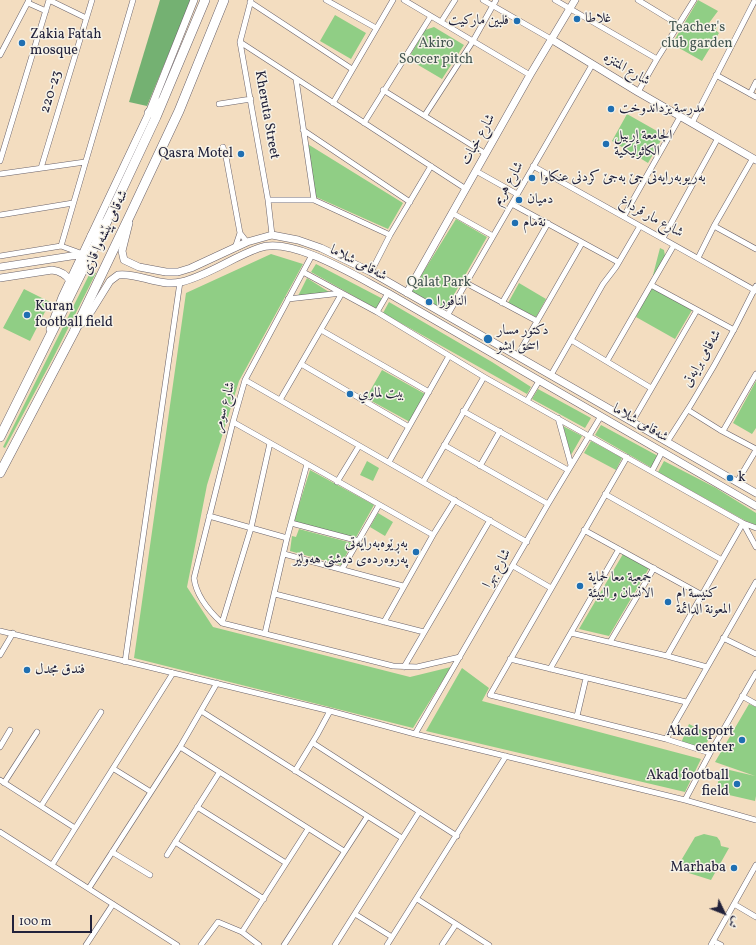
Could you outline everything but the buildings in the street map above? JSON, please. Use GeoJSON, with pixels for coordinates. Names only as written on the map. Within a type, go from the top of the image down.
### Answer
{"type":"FeatureCollection","features":[{"type":"Feature","properties":{"kind":"highway","name":"شەقامی پێشەوا قازی"},"geometry":{"type":"LineString","coordinates":[[0,437],[110,216],[164,100],[205,0]]}},
{"type":"Feature","properties":{"kind":"highway","name":"شەقامی پێشەوا قازی"},"geometry":{"type":"LineString","coordinates":[[0,473],[74,332],[131,213],[179,111],[215,19],[224,0]]}},
{"type":"Feature","properties":{"kind":"highway"},"geometry":{"type":"LineString","coordinates":[[149,113],[164,100]]}},
{"type":"Feature","properties":{"kind":"highway"},"geometry":{"type":"LineString","coordinates":[[92,236],[110,216]]}},
{"type":"Feature","properties":{"kind":"main road"},"geometry":{"type":"LineString","coordinates":[[46,345],[54,318],[149,113],[194,0]]}},
{"type":"Feature","properties":{"kind":"main road","name":"شارع خبات"},"geometry":{"type":"LineString","coordinates":[[407,293],[530,75],[575,0]]}},
{"type":"Feature","properties":{"kind":"main road","name":"شارع المتنزه"},"geometry":{"type":"LineString","coordinates":[[551,39],[592,65],[754,159]]}},
{"type":"Feature","properties":{"kind":"main road"},"geometry":{"type":"LineString","coordinates":[[74,332],[92,310],[110,281],[118,275],[127,275],[131,264],[124,260],[122,251],[131,213]]}},
{"type":"Feature","properties":{"kind":"main road","name":"شەقامی شلاما"},"geometry":{"type":"LineString","coordinates":[[131,264],[166,272],[178,272],[212,259],[247,242],[272,235],[298,240],[321,248],[370,272],[756,493]]}},
{"type":"Feature","properties":{"kind":"main road","name":"شەقامی شلاما"},"geometry":{"type":"LineString","coordinates":[[127,275],[154,281],[172,283],[180,282],[216,268],[258,248],[270,245],[284,247],[312,255],[333,264],[388,293],[756,506]]}},
{"type":"Feature","properties":{"kind":"main road"},"geometry":{"type":"LineString","coordinates":[[0,267],[84,254]]}},
{"type":"Feature","properties":{"kind":"main road"},"geometry":{"type":"LineString","coordinates":[[52,259],[56,262],[56,265],[52,270]]}},
{"type":"Feature","properties":{"kind":"main road"},"geometry":{"type":"LineString","coordinates":[[212,259],[216,268]]}},
{"type":"Feature","properties":{"kind":"main road"},"geometry":{"type":"LineString","coordinates":[[0,278],[56,270],[65,274],[70,281]]}},
{"type":"Feature","properties":{"kind":"main road"},"geometry":{"type":"LineString","coordinates":[[471,342],[477,333]]}},
{"type":"Feature","properties":{"kind":"main road"},"geometry":{"type":"LineString","coordinates":[[699,473],[704,463]]}},
{"type":"Feature","properties":{"kind":"street"},"geometry":{"type":"LineString","coordinates":[[0,161],[49,0],[86,18]]}},
{"type":"Feature","properties":{"kind":"street","name":"220-23"},"geometry":{"type":"LineString","coordinates":[[41,168],[92,0]]}},
{"type":"Feature","properties":{"kind":"street"},"geometry":{"type":"LineString","coordinates":[[61,246],[133,0]]}},
{"type":"Feature","properties":{"kind":"street"},"geometry":{"type":"LineString","coordinates":[[326,0],[376,28]]}},
{"type":"Feature","properties":{"kind":"street"},"geometry":{"type":"LineString","coordinates":[[333,103],[393,0]]}},
{"type":"Feature","properties":{"kind":"street"},"geometry":{"type":"LineString","coordinates":[[404,0],[530,75]]}},
{"type":"Feature","properties":{"kind":"street"},"geometry":{"type":"LineString","coordinates":[[442,22],[455,0]]}},
{"type":"Feature","properties":{"kind":"street","name":"شارع المتنزه"},"geometry":{"type":"LineString","coordinates":[[483,0],[551,39]]}},
{"type":"Feature","properties":{"kind":"street"},"geometry":{"type":"LineString","coordinates":[[425,115],[473,41],[496,0]]}},
{"type":"Feature","properties":{"kind":"street"},"geometry":{"type":"LineString","coordinates":[[555,0],[657,59]]}},
{"type":"Feature","properties":{"kind":"street"},"geometry":{"type":"LineString","coordinates":[[638,0],[679,25]]}},
{"type":"Feature","properties":{"kind":"street"},"geometry":{"type":"LineString","coordinates":[[638,92],[694,0]]}},
{"type":"Feature","properties":{"kind":"street"},"geometry":{"type":"LineString","coordinates":[[250,1],[352,69]]}},
{"type":"Feature","properties":{"kind":"street","name":"Kheruta Street"},"geometry":{"type":"LineString","coordinates":[[250,1],[240,42],[268,200],[272,235]]}},
{"type":"Feature","properties":{"kind":"street"},"geometry":{"type":"LineString","coordinates":[[0,56],[29,2],[46,11]]}},
{"type":"Feature","properties":{"kind":"street"},"geometry":{"type":"LineString","coordinates":[[692,123],[753,2]]}},
{"type":"Feature","properties":{"kind":"street"},"geometry":{"type":"LineString","coordinates":[[364,123],[383,90],[431,16]]}},
{"type":"Feature","properties":{"kind":"street"},"geometry":{"type":"LineString","coordinates":[[240,42],[466,189]]}},
{"type":"Feature","properties":{"kind":"street","name":"شارع هريم"},"geometry":{"type":"LineString","coordinates":[[447,316],[592,65]]}},
{"type":"Feature","properties":{"kind":"street"},"geometry":{"type":"LineString","coordinates":[[716,75],[756,97]]}},
{"type":"Feature","properties":{"kind":"street"},"geometry":{"type":"LineString","coordinates":[[296,78],[314,200]]}},
{"type":"Feature","properties":{"kind":"street"},"geometry":{"type":"LineString","coordinates":[[750,94],[756,82]]}},
{"type":"Feature","properties":{"kind":"street"},"geometry":{"type":"LineString","coordinates":[[383,90],[486,154]]}},
{"type":"Feature","properties":{"kind":"street"},"geometry":{"type":"LineString","coordinates":[[219,104],[251,98]]}},
{"type":"Feature","properties":{"kind":"street"},"geometry":{"type":"LineString","coordinates":[[624,216],[680,117]]}},
{"type":"Feature","properties":{"kind":"street"},"geometry":{"type":"LineString","coordinates":[[303,130],[410,202]]}},
{"type":"Feature","properties":{"kind":"street"},"geometry":{"type":"LineString","coordinates":[[663,238],[718,138]]}},
{"type":"Feature","properties":{"kind":"street"},"geometry":{"type":"LineString","coordinates":[[223,147],[240,233],[247,242]]}},
{"type":"Feature","properties":{"kind":"street"},"geometry":{"type":"LineString","coordinates":[[698,258],[714,226],[754,159]]}},
{"type":"Feature","properties":{"kind":"street"},"geometry":{"type":"LineString","coordinates":[[0,174],[85,162]]}},
{"type":"Feature","properties":{"kind":"street"},"geometry":{"type":"LineString","coordinates":[[370,272],[431,166]]}},
{"type":"Feature","properties":{"kind":"street","name":"شارع مار قرداغ"},"geometry":{"type":"LineString","coordinates":[[533,166],[755,289]]}},
{"type":"Feature","properties":{"kind":"street"},"geometry":{"type":"LineString","coordinates":[[476,171],[517,194]]}},
{"type":"Feature","properties":{"kind":"street"},"geometry":{"type":"LineString","coordinates":[[268,200],[314,200],[390,235]]}},
{"type":"Feature","properties":{"kind":"street"},"geometry":{"type":"LineString","coordinates":[[0,215],[73,203]]}},
{"type":"Feature","properties":{"kind":"street"},"geometry":{"type":"LineString","coordinates":[[512,204],[618,262]]}},
{"type":"Feature","properties":{"kind":"street"},"geometry":{"type":"LineString","coordinates":[[452,213],[493,236]]}},
{"type":"Feature","properties":{"kind":"street"},"geometry":{"type":"LineString","coordinates":[[502,303],[548,224]]}},
{"type":"Feature","properties":{"kind":"street"},"geometry":{"type":"LineString","coordinates":[[551,375],[603,284],[640,226]]}},
{"type":"Feature","properties":{"kind":"street"},"geometry":{"type":"LineString","coordinates":[[714,226],[756,249]]}},
{"type":"Feature","properties":{"kind":"street"},"geometry":{"type":"LineString","coordinates":[[235,248],[240,233]]}},
{"type":"Feature","properties":{"kind":"street"},"geometry":{"type":"LineString","coordinates":[[517,356],[582,242]]}},
{"type":"Feature","properties":{"kind":"street"},"geometry":{"type":"LineString","coordinates":[[607,361],[674,245]]}},
{"type":"Feature","properties":{"kind":"street"},"geometry":{"type":"LineString","coordinates":[[0,256],[61,246],[84,254]]}},
{"type":"Feature","properties":{"kind":"street","name":"شارع سومر"},"geometry":{"type":"LineString","coordinates":[[222,623],[197,591],[194,578],[209,516],[245,380],[312,255]]}},
{"type":"Feature","properties":{"kind":"street"},"geometry":{"type":"LineString","coordinates":[[303,272],[377,312],[527,401],[743,523],[756,528]]}},
{"type":"Feature","properties":{"kind":"street"},"geometry":{"type":"LineString","coordinates":[[126,662],[180,282]]}},
{"type":"Feature","properties":{"kind":"street"},"geometry":{"type":"LineString","coordinates":[[466,283],[537,321]]}},
{"type":"Feature","properties":{"kind":"street"},"geometry":{"type":"LineString","coordinates":[[651,285],[734,330]]}},
{"type":"Feature","properties":{"kind":"street","name":"شەقامی برایەتی"},"geometry":{"type":"LineString","coordinates":[[667,442],[688,410],[734,330],[755,289]]}},
{"type":"Feature","properties":{"kind":"street"},"geometry":{"type":"LineString","coordinates":[[288,300],[342,293]]}},
{"type":"Feature","properties":{"kind":"street"},"geometry":{"type":"LineString","coordinates":[[280,400],[342,293]]}},
{"type":"Feature","properties":{"kind":"street"},"geometry":{"type":"LineString","coordinates":[[377,312],[388,293]]}},
{"type":"Feature","properties":{"kind":"street"},"geometry":{"type":"LineString","coordinates":[[632,422],[697,310]]}},
{"type":"Feature","properties":{"kind":"street"},"geometry":{"type":"LineString","coordinates":[[321,330],[429,392]]}},
{"type":"Feature","properties":{"kind":"street"},"geometry":{"type":"LineString","coordinates":[[571,340],[651,388]]}},
{"type":"Feature","properties":{"kind":"street"},"geometry":{"type":"LineString","coordinates":[[389,462],[449,356]]}},
{"type":"Feature","properties":{"kind":"street"},"geometry":{"type":"LineString","coordinates":[[301,364],[409,427]]}},
{"type":"Feature","properties":{"kind":"street"},"geometry":{"type":"LineString","coordinates":[[723,431],[756,374]]}},
{"type":"Feature","properties":{"kind":"street"},"geometry":{"type":"LineString","coordinates":[[423,482],[484,376]]}},
{"type":"Feature","properties":{"kind":"street"},"geometry":{"type":"LineString","coordinates":[[245,380],[527,542]]}},
{"type":"Feature","properties":{"kind":"street"},"geometry":{"type":"LineString","coordinates":[[527,401],[539,381]]}},
{"type":"Feature","properties":{"kind":"street"},"geometry":{"type":"LineString","coordinates":[[688,410],[756,449],[737,482]]}},
{"type":"Feature","properties":{"kind":"street"},"geometry":{"type":"LineString","coordinates":[[463,411],[570,468]]}},
{"type":"Feature","properties":{"kind":"street","name":"شارع بهرا"},"geometry":{"type":"LineString","coordinates":[[415,734],[548,504],[601,416]]}},
{"type":"Feature","properties":{"kind":"street"},"geometry":{"type":"LineString","coordinates":[[558,418],[570,468]]}},
{"type":"Feature","properties":{"kind":"street"},"geometry":{"type":"LineString","coordinates":[[233,422],[433,535]]}},
{"type":"Feature","properties":{"kind":"street"},"geometry":{"type":"LineString","coordinates":[[480,466],[500,431]]}},
{"type":"Feature","properties":{"kind":"street"},"geometry":{"type":"LineString","coordinates":[[270,444],[251,528],[222,623],[393,666],[416,667],[460,658]]}},
{"type":"Feature","properties":{"kind":"street"},"geometry":{"type":"LineString","coordinates":[[444,445],[548,504]]}},
{"type":"Feature","properties":{"kind":"street"},"geometry":{"type":"LineString","coordinates":[[338,482],[359,446]]}},
{"type":"Feature","properties":{"kind":"street"},"geometry":{"type":"LineString","coordinates":[[652,471],[662,452]]}},
{"type":"Feature","properties":{"kind":"street"},"geometry":{"type":"LineString","coordinates":[[627,457],[490,695],[666,738],[710,753]]}},
{"type":"Feature","properties":{"kind":"street"},"geometry":{"type":"LineString","coordinates":[[265,633],[287,538],[307,464]]}},
{"type":"Feature","properties":{"kind":"street"},"geometry":{"type":"LineString","coordinates":[[605,494],[722,560]]}},
{"type":"Feature","properties":{"kind":"street"},"geometry":{"type":"LineString","coordinates":[[384,622],[403,586],[455,500]]}},
{"type":"Feature","properties":{"kind":"street"},"geometry":{"type":"LineString","coordinates":[[342,569],[379,505]]}},
{"type":"Feature","properties":{"kind":"street"},"geometry":{"type":"LineString","coordinates":[[209,516],[287,538]]}},
{"type":"Feature","properties":{"kind":"street"},"geometry":{"type":"LineString","coordinates":[[404,667],[490,520]]}},
{"type":"Feature","properties":{"kind":"street"},"geometry":{"type":"LineString","coordinates":[[291,523],[358,541]]}},
{"type":"Feature","properties":{"kind":"street"},"geometry":{"type":"LineString","coordinates":[[743,523],[756,547]]}},
{"type":"Feature","properties":{"kind":"street"},"geometry":{"type":"LineString","coordinates":[[667,656],[743,523]]}},
{"type":"Feature","properties":{"kind":"street"},"geometry":{"type":"LineString","coordinates":[[584,530],[702,595]]}},
{"type":"Feature","properties":{"kind":"street"},"geometry":{"type":"LineString","coordinates":[[550,669],[619,549]]}},
{"type":"Feature","properties":{"kind":"street"},"geometry":{"type":"LineString","coordinates":[[284,554],[403,586]]}},
{"type":"Feature","properties":{"kind":"street"},"geometry":{"type":"LineString","coordinates":[[513,566],[552,588]]}},
{"type":"Feature","properties":{"kind":"street"},"geometry":{"type":"LineString","coordinates":[[610,642],[654,568]]}},
{"type":"Feature","properties":{"kind":"street"},"geometry":{"type":"LineString","coordinates":[[666,738],[756,582]]}},
{"type":"Feature","properties":{"kind":"street"},"geometry":{"type":"LineString","coordinates":[[275,594],[424,632]]}},
{"type":"Feature","properties":{"kind":"street"},"geometry":{"type":"LineString","coordinates":[[0,631],[330,711],[415,734],[685,800],[756,820]]}},
{"type":"Feature","properties":{"kind":"street"},"geometry":{"type":"LineString","coordinates":[[0,655],[13,633]]}},
{"type":"Feature","properties":{"kind":"street"},"geometry":{"type":"LineString","coordinates":[[572,633],[707,667]]}},
{"type":"Feature","properties":{"kind":"street"},"geometry":{"type":"LineString","coordinates":[[723,638],[756,654]]}},
{"type":"Feature","properties":{"kind":"street"},"geometry":{"type":"LineString","coordinates":[[510,659],[686,702]]}},
{"type":"Feature","properties":{"kind":"street"},"geometry":{"type":"LineString","coordinates":[[52,865],[114,769],[173,673]]}},
{"type":"Feature","properties":{"kind":"street"},"geometry":{"type":"LineString","coordinates":[[685,800],[742,696],[756,674]]}},
{"type":"Feature","properties":{"kind":"street"},"geometry":{"type":"LineString","coordinates":[[576,716],[586,678]]}},
{"type":"Feature","properties":{"kind":"street"},"geometry":{"type":"LineString","coordinates":[[89,888],[180,748],[217,683]]}},
{"type":"Feature","properties":{"kind":"street"},"geometry":{"type":"LineString","coordinates":[[742,696],[756,704]]}},
{"type":"Feature","properties":{"kind":"street"},"geometry":{"type":"LineString","coordinates":[[201,711],[402,838]]}},
{"type":"Feature","properties":{"kind":"street"},"geometry":{"type":"LineString","coordinates":[[295,771],[313,743],[330,711]]}},
{"type":"Feature","properties":{"kind":"street"},"geometry":{"type":"LineString","coordinates":[[41,806],[101,712]]}},
{"type":"Feature","properties":{"kind":"street"},"geometry":{"type":"LineString","coordinates":[[0,747],[10,730]]}},
{"type":"Feature","properties":{"kind":"street"},"geometry":{"type":"LineString","coordinates":[[37,732],[2,782],[75,828]]}},
{"type":"Feature","properties":{"kind":"street"},"geometry":{"type":"LineString","coordinates":[[313,743],[457,836]]}},
{"type":"Feature","properties":{"kind":"street"},"geometry":{"type":"LineString","coordinates":[[180,748],[344,851]]}},
{"type":"Feature","properties":{"kind":"street"},"geometry":{"type":"LineString","coordinates":[[387,945],[506,756]]}},
{"type":"Feature","properties":{"kind":"street"},"geometry":{"type":"LineString","coordinates":[[114,769],[151,792]]}},
{"type":"Feature","properties":{"kind":"street"},"geometry":{"type":"LineString","coordinates":[[167,855],[219,773]]}},
{"type":"Feature","properties":{"kind":"street"},"geometry":{"type":"LineString","coordinates":[[197,807],[286,863]]}},
{"type":"Feature","properties":{"kind":"street"},"geometry":{"type":"LineString","coordinates":[[335,945],[419,812]]}},
{"type":"Feature","properties":{"kind":"street"},"geometry":{"type":"LineString","coordinates":[[284,945],[367,817]]}},
{"type":"Feature","properties":{"kind":"street"},"geometry":{"type":"LineString","coordinates":[[242,932],[308,829]]}},
{"type":"Feature","properties":{"kind":"street"},"geometry":{"type":"LineString","coordinates":[[0,832],[177,945]]}},
{"type":"Feature","properties":{"kind":"street"},"geometry":{"type":"LineString","coordinates":[[175,842],[264,898]]}},
{"type":"Feature","properties":{"kind":"street"},"geometry":{"type":"LineString","coordinates":[[112,852],[150,875]]}},
{"type":"Feature","properties":{"kind":"street"},"geometry":{"type":"LineString","coordinates":[[721,945],[712,943],[755,868]]}},
{"type":"Feature","properties":{"kind":"street"},"geometry":{"type":"LineString","coordinates":[[417,899],[489,945]]}},
{"type":"Feature","properties":{"kind":"street"},"geometry":{"type":"LineString","coordinates":[[87,945],[113,904]]}},
{"type":"Feature","properties":{"kind":"street"},"geometry":{"type":"LineString","coordinates":[[734,904],[756,917]]}},
{"type":"Feature","properties":{"kind":"street"},"geometry":{"type":"LineString","coordinates":[[355,914],[392,937]]}},
{"type":"Feature","properties":{"kind":"street"},"geometry":{"type":"LineString","coordinates":[[202,945],[218,922],[242,932],[259,945]]}},
{"type":"Feature","properties":{"kind":"street"},"geometry":{"type":"LineString","coordinates":[[442,945],[456,924]]}},
{"type":"Feature","properties":{"kind":"green space"},"geometry":{"type":"Polygon","coordinates":[[[160,0],[191,0],[147,106],[129,102],[160,0]]]}},
{"type":"Feature","properties":{"kind":"green space","name":"Teacher's club garden"},"geometry":{"type":"Polygon","coordinates":[[[698,0],[718,11],[709,23],[717,27],[715,30],[719,33],[702,61],[672,44],[698,0]]]}},
{"type":"Feature","properties":{"kind":"green space"},"geometry":{"type":"Polygon","coordinates":[[[335,15],[366,33],[351,59],[320,41],[335,15]]]}},
{"type":"Feature","properties":{"kind":"green space","name":"Akiro Soccer pitch"},"geometry":{"type":"Polygon","coordinates":[[[434,27],[464,45],[442,79],[408,59],[425,30],[434,27]]]}},
{"type":"Feature","properties":{"kind":"green space"},"geometry":{"type":"Polygon","coordinates":[[[627,114],[664,135],[648,163],[612,141],[627,114]]]}},
{"type":"Feature","properties":{"kind":"green space"},"geometry":{"type":"Polygon","coordinates":[[[306,143],[403,203],[388,229],[316,197],[306,143]]]}},
{"type":"Feature","properties":{"kind":"green space","name":"Qalat Park"},"geometry":{"type":"Polygon","coordinates":[[[456,219],[487,237],[444,312],[411,292],[456,219]]]}},
{"type":"Feature","properties":{"kind":"green space"},"geometry":{"type":"Polygon","coordinates":[[[660,248],[664,250],[668,261],[658,276],[653,275],[660,248]]]}},
{"type":"Feature","properties":{"kind":"green space"},"geometry":{"type":"Polygon","coordinates":[[[271,254],[303,264],[239,381],[207,485],[187,587],[213,627],[410,677],[451,667],[413,728],[134,658],[186,293],[271,254]]]}},
{"type":"Feature","properties":{"kind":"green space"},"geometry":{"type":"Polygon","coordinates":[[[316,264],[383,299],[377,309],[311,272],[316,264]]]}},
{"type":"Feature","properties":{"kind":"green space"},"geometry":{"type":"Polygon","coordinates":[[[91,271],[96,273],[5,448],[3,447],[91,271]]]}},
{"type":"Feature","properties":{"kind":"green space"},"geometry":{"type":"Polygon","coordinates":[[[307,278],[329,292],[298,296],[307,278]]]}},
{"type":"Feature","properties":{"kind":"green space"},"geometry":{"type":"Polygon","coordinates":[[[519,283],[546,299],[536,317],[508,303],[519,283]]]}},
{"type":"Feature","properties":{"kind":"green space"},"geometry":{"type":"Polygon","coordinates":[[[651,287],[692,310],[675,339],[636,317],[651,287]]]}},
{"type":"Feature","properties":{"kind":"green space","name":"Kuran football field"},"geometry":{"type":"Polygon","coordinates":[[[24,289],[50,302],[30,341],[3,328],[24,289]]]}},
{"type":"Feature","properties":{"kind":"green space"},"geometry":{"type":"Polygon","coordinates":[[[389,302],[492,362],[531,387],[527,394],[383,313],[389,302]]]}},
{"type":"Feature","properties":{"kind":"green space"},"geometry":{"type":"Polygon","coordinates":[[[382,370],[425,394],[410,422],[366,398],[382,370]]]}},
{"type":"Feature","properties":{"kind":"green space"},"geometry":{"type":"Polygon","coordinates":[[[756,381],[756,428],[752,434],[733,423],[756,381]]]}},
{"type":"Feature","properties":{"kind":"green space"},"geometry":{"type":"Polygon","coordinates":[[[538,389],[591,418],[585,428],[532,399],[538,389]]]}},
{"type":"Feature","properties":{"kind":"green space"},"geometry":{"type":"Polygon","coordinates":[[[601,425],[658,456],[652,468],[595,435],[601,425]]]}},
{"type":"Feature","properties":{"kind":"green space"},"geometry":{"type":"Polygon","coordinates":[[[563,426],[582,436],[571,455],[563,426]]]}},
{"type":"Feature","properties":{"kind":"green space"},"geometry":{"type":"Polygon","coordinates":[[[591,441],[622,458],[616,470],[584,453],[591,441]]]}},
{"type":"Feature","properties":{"kind":"green space"},"geometry":{"type":"Polygon","coordinates":[[[367,461],[379,468],[373,481],[360,475],[367,461]]]}},
{"type":"Feature","properties":{"kind":"green space"},"geometry":{"type":"Polygon","coordinates":[[[664,461],[716,488],[756,513],[756,525],[744,520],[658,472],[664,461]]]}},
{"type":"Feature","properties":{"kind":"green space"},"geometry":{"type":"Polygon","coordinates":[[[310,470],[374,505],[354,541],[293,524],[310,470]]]}},
{"type":"Feature","properties":{"kind":"green space"},"geometry":{"type":"Polygon","coordinates":[[[378,513],[393,522],[385,536],[370,527],[378,513]]]}},
{"type":"Feature","properties":{"kind":"green space"},"geometry":{"type":"Polygon","coordinates":[[[299,529],[352,543],[341,565],[290,551],[292,536],[296,537],[299,529]]]}},
{"type":"Feature","properties":{"kind":"green space"},"geometry":{"type":"Polygon","coordinates":[[[623,554],[649,568],[609,636],[579,629],[623,554]]]}},
{"type":"Feature","properties":{"kind":"green space"},"geometry":{"type":"Polygon","coordinates":[[[462,668],[489,688],[482,701],[701,759],[685,792],[426,731],[462,668]]]}},
{"type":"Feature","properties":{"kind":"green space","name":"Akad sport center"},"geometry":{"type":"Polygon","coordinates":[[[749,704],[756,707],[755,801],[716,792],[721,768],[755,776],[715,762],[749,704]]]}},
{"type":"Feature","properties":{"kind":"green space"},"geometry":{"type":"Polygon","coordinates":[[[689,724],[711,735],[704,748],[681,743],[689,724]]]}},
{"type":"Feature","properties":{"kind":"green space"},"geometry":{"type":"Polygon","coordinates":[[[704,834],[717,837],[721,846],[729,848],[711,880],[676,869],[695,837],[704,834]]]}},
{"type":"Feature","properties":{"kind":"place","name":"غلاطا"},"geometry":{"type":"Point","coordinates":[577,19]}},
{"type":"Feature","properties":{"kind":"place","name":"فلبين ماركيت"},"geometry":{"type":"Point","coordinates":[517,21]}},
{"type":"Feature","properties":{"kind":"place","name":"Zakia Fatah mosque"},"geometry":{"type":"Point","coordinates":[22,43]}},
{"type":"Feature","properties":{"kind":"place","name":"مدرسة يزداندوخت"},"geometry":{"type":"Point","coordinates":[611,109]}},
{"type":"Feature","properties":{"kind":"place","name":"الجامعة إربيل الكاثوليكية"},"geometry":{"type":"Point","coordinates":[606,144]}},
{"type":"Feature","properties":{"kind":"place","name":"Qasra Motel"},"geometry":{"type":"Point","coordinates":[241,154]}},
{"type":"Feature","properties":{"kind":"place","name":"بەریوبەرایەتی جێ بەجێ کردنی عنکاوا"},"geometry":{"type":"Point","coordinates":[532,178]}},
{"type":"Feature","properties":{"kind":"place","name":"دميان"},"geometry":{"type":"Point","coordinates":[519,200]}},
{"type":"Feature","properties":{"kind":"place","name":"نةمام"},"geometry":{"type":"Point","coordinates":[515,223]}},
{"type":"Feature","properties":{"kind":"place","name":"النافورا"},"geometry":{"type":"Point","coordinates":[429,302]}},
{"type":"Feature","properties":{"kind":"place","name":"Kuran football field"},"geometry":{"type":"Point","coordinates":[27,315]}},
{"type":"Feature","properties":{"kind":"place","name":"دكتور مسار اسحق ايشو"},"geometry":{"type":"Point","coordinates":[488,339]}},
{"type":"Feature","properties":{"kind":"place","name":"بيت لماوي"},"geometry":{"type":"Point","coordinates":[350,394]}},
{"type":"Feature","properties":{"kind":"place","name":"k"},"geometry":{"type":"Point","coordinates":[730,478]}},
{"type":"Feature","properties":{"kind":"place","name":"بەڕێوەبەرایەتی پەروەردەی دەشتی هەولێر"},"geometry":{"type":"Point","coordinates":[416,552]}},
{"type":"Feature","properties":{"kind":"place","name":"جمعية معا لحماية الانسان و البيئة"},"geometry":{"type":"Point","coordinates":[580,586]}},
{"type":"Feature","properties":{"kind":"place","name":"كنيسة ام المعونة الدائمة"},"geometry":{"type":"Point","coordinates":[668,602]}},
{"type":"Feature","properties":{"kind":"place","name":"فندق مجدل"},"geometry":{"type":"Point","coordinates":[27,670]}},
{"type":"Feature","properties":{"kind":"place","name":"Akad sport center"},"geometry":{"type":"Point","coordinates":[742,740]}},
{"type":"Feature","properties":{"kind":"place","name":"Akad football field"},"geometry":{"type":"Point","coordinates":[737,784]}},
{"type":"Feature","properties":{"kind":"place","name":"Marhaba"},"geometry":{"type":"Point","coordinates":[734,868]}}]}
